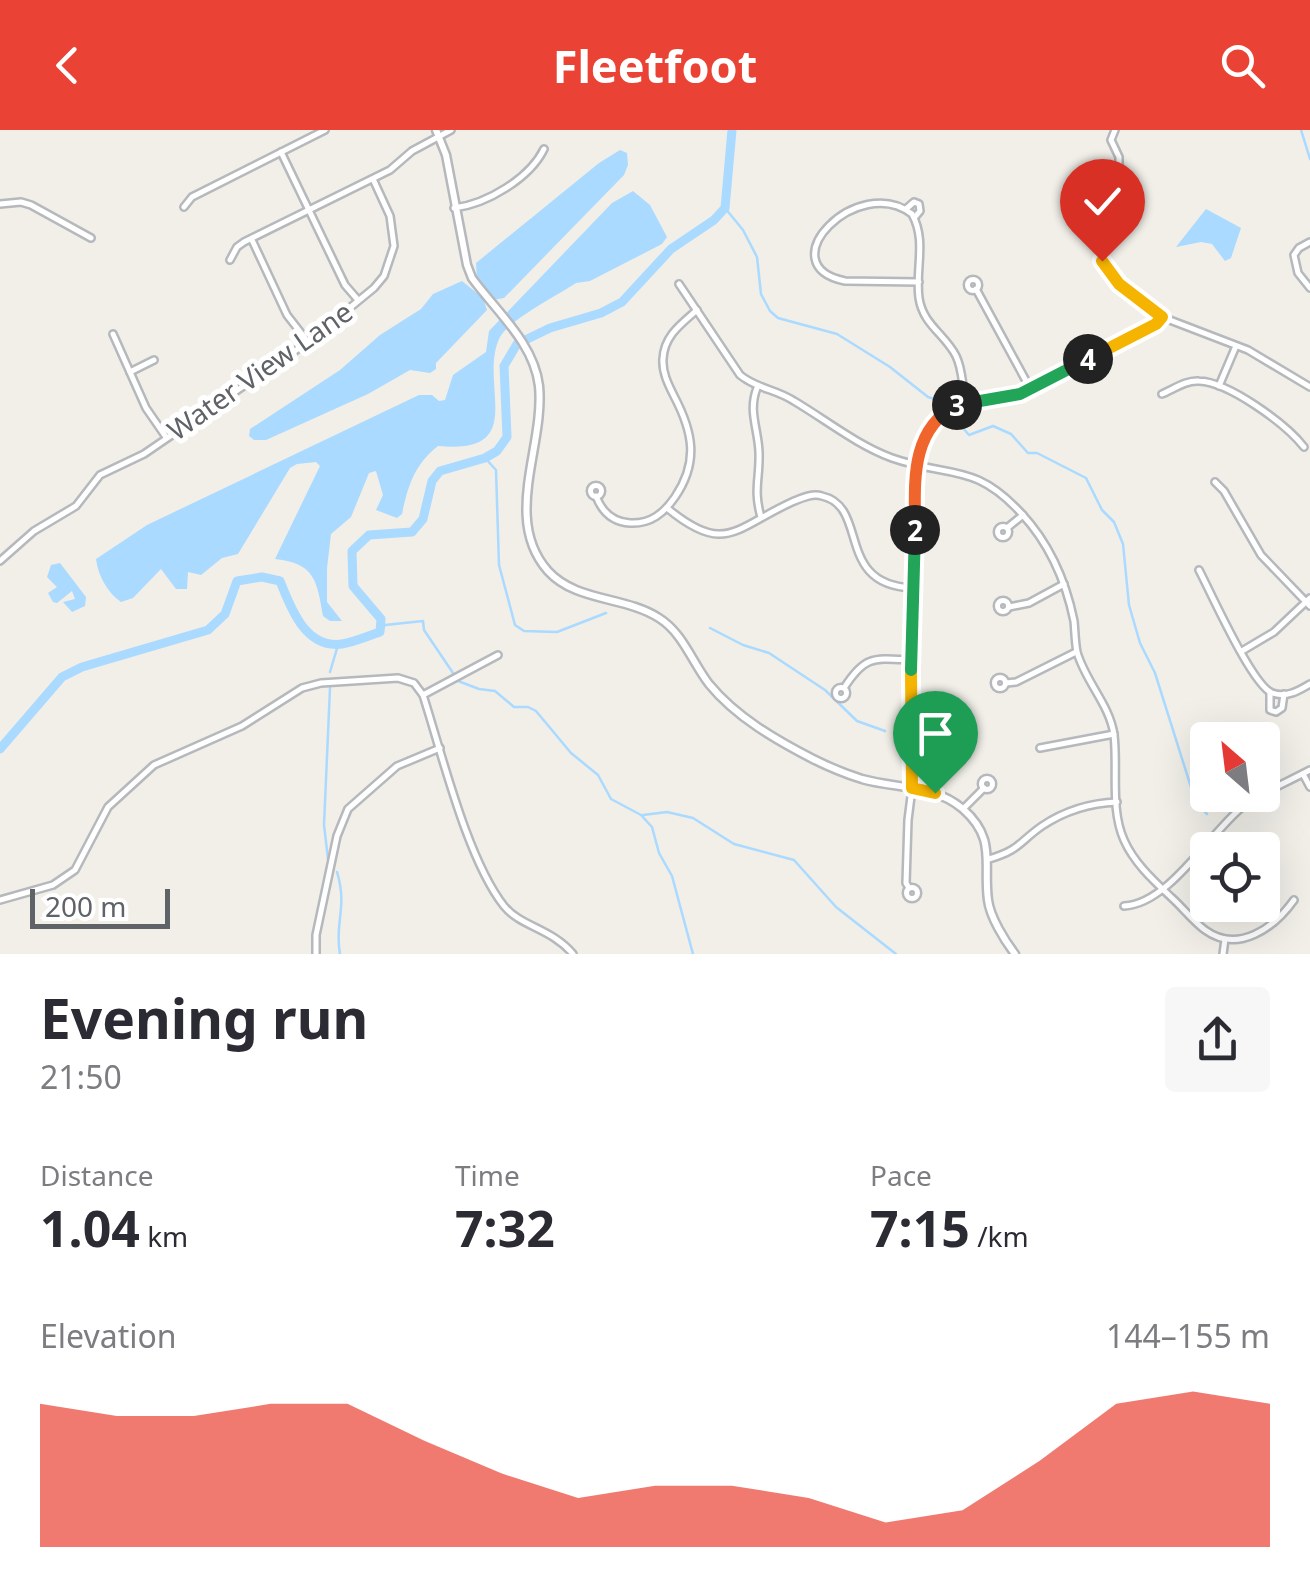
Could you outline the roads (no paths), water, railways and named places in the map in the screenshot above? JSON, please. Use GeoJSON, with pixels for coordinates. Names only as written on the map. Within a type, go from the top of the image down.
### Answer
{"type":"FeatureCollection","features":[{"type":"Feature","properties":{"kind":"street"},"geometry":{"type":"LineString","coordinates":[[184,207],[192,197],[326,130]]}},
{"type":"Feature","properties":{"kind":"street"},"geometry":{"type":"LineString","coordinates":[[230,260],[237,247],[373,179],[438,133],[451,130]]}},
{"type":"Feature","properties":{"kind":"street"},"geometry":{"type":"LineString","coordinates":[[1115,130],[1111,140],[1119,167],[1106,202],[1102,261],[1119,284],[1162,317],[1236,346],[1282,368],[1310,387]]}},
{"type":"Feature","properties":{"kind":"street"},"geometry":{"type":"LineString","coordinates":[[438,133],[446,155],[463,254],[472,278],[511,326],[534,364],[539,386],[537,429],[528,477],[528,524],[534,550],[552,575],[583,592],[657,616],[672,629],[722,698],[786,744],[845,773],[935,793],[963,810],[986,842],[988,902],[1013,951]]}},
{"type":"Feature","properties":{"kind":"street"},"geometry":{"type":"LineString","coordinates":[[454,208],[488,198],[536,164],[544,148]]}},
{"type":"Feature","properties":{"kind":"street"},"geometry":{"type":"LineString","coordinates":[[281,152],[346,285],[359,301]]}},
{"type":"Feature","properties":{"kind":"street","name":"Water View Lane"},"geometry":{"type":"LineString","coordinates":[[0,561],[50,520],[76,506],[100,475],[144,454],[308,342],[384,276],[394,246],[390,216],[373,179]]}},
{"type":"Feature","properties":{"kind":"street"},"geometry":{"type":"LineString","coordinates":[[906,209],[914,202],[919,204],[920,211],[914,218]]}},
{"type":"Feature","properties":{"kind":"street"},"geometry":{"type":"LineString","coordinates":[[919,282],[838,280],[822,269],[816,252],[818,238],[826,225],[862,206],[892,203],[906,209],[920,233],[922,310],[956,357],[966,402]]}},
{"type":"Feature","properties":{"kind":"street"},"geometry":{"type":"LineString","coordinates":[[0,204],[31,205],[91,238]]}},
{"type":"Feature","properties":{"kind":"street"},"geometry":{"type":"LineString","coordinates":[[251,239],[286,313],[308,342]]}},
{"type":"Feature","properties":{"kind":"street"},"geometry":{"type":"LineString","coordinates":[[1310,242],[1299,248],[1294,262],[1310,288]]}},
{"type":"Feature","properties":{"kind":"street"},"geometry":{"type":"LineString","coordinates":[[679,284],[740,375],[757,388],[795,401],[873,449],[981,480],[1022,514],[1047,549],[1064,584],[1077,651],[1114,734],[1120,832],[1163,889],[1205,930],[1225,940],[1259,934],[1283,916],[1294,900]]}},
{"type":"Feature","properties":{"kind":"street"},"geometry":{"type":"LineString","coordinates":[[976,289],[1031,390]]}},
{"type":"Feature","properties":{"kind":"street"},"geometry":{"type":"LineString","coordinates":[[596,496],[609,516],[620,521],[644,522],[667,508],[688,476],[692,450],[683,415],[666,378],[663,356],[673,332],[698,310]]}},
{"type":"Feature","properties":{"kind":"street"},"geometry":{"type":"LineString","coordinates":[[909,888],[906,883],[912,788],[911,660],[919,449],[932,425],[944,413],[966,402],[1031,390],[1156,324],[1162,317]]}},
{"type":"Feature","properties":{"kind":"street"},"geometry":{"type":"LineString","coordinates":[[113,334],[151,417],[166,438]]}},
{"type":"Feature","properties":{"kind":"street"},"geometry":{"type":"LineString","coordinates":[[1219,386],[1236,346]]}},
{"type":"Feature","properties":{"kind":"street"},"geometry":{"type":"LineString","coordinates":[[130,372],[154,360]]}},
{"type":"Feature","properties":{"kind":"street"},"geometry":{"type":"LineString","coordinates":[[1162,394],[1189,382],[1219,386],[1290,431],[1304,447]]}},
{"type":"Feature","properties":{"kind":"street"},"geometry":{"type":"LineString","coordinates":[[757,388],[751,410],[759,456],[755,497],[762,518]]}},
{"type":"Feature","properties":{"kind":"street"},"geometry":{"type":"LineString","coordinates":[[1214,482],[1224,491],[1261,555],[1309,602],[1274,632],[1242,652]]}},
{"type":"Feature","properties":{"kind":"street"},"geometry":{"type":"LineString","coordinates":[[667,508],[691,526],[712,535],[735,532],[811,495],[832,500],[846,516],[861,559],[872,576],[891,587],[913,588]]}},
{"type":"Feature","properties":{"kind":"street"},"geometry":{"type":"LineString","coordinates":[[1007,528],[1022,514]]}},
{"type":"Feature","properties":{"kind":"street"},"geometry":{"type":"LineString","coordinates":[[1199,570],[1255,678],[1270,692],[1284,694],[1310,684]]}},
{"type":"Feature","properties":{"kind":"street"},"geometry":{"type":"LineString","coordinates":[[1009,607],[1029,603],[1064,584]]}},
{"type":"Feature","properties":{"kind":"street"},"geometry":{"type":"LineString","coordinates":[[1006,683],[1016,682],[1077,651]]}},
{"type":"Feature","properties":{"kind":"street"},"geometry":{"type":"LineString","coordinates":[[422,696],[498,656]]}},
{"type":"Feature","properties":{"kind":"street"},"geometry":{"type":"LineString","coordinates":[[844,688],[857,667],[869,660],[911,660]]}},
{"type":"Feature","properties":{"kind":"street"},"geometry":{"type":"LineString","coordinates":[[0,900],[52,885],[76,870],[108,807],[154,765],[238,728],[302,688],[321,683],[398,678],[414,683],[422,696],[474,846],[496,894],[514,916],[550,932],[573,954]]}},
{"type":"Feature","properties":{"kind":"street"},"geometry":{"type":"LineString","coordinates":[[1270,692],[1270,710],[1276,712],[1282,708],[1284,694]]}},
{"type":"Feature","properties":{"kind":"street"},"geometry":{"type":"LineString","coordinates":[[1040,748],[1114,734]]}},
{"type":"Feature","properties":{"kind":"street"},"geometry":{"type":"LineString","coordinates":[[316,954],[316,935],[337,836],[348,809],[397,766],[440,748]]}},
{"type":"Feature","properties":{"kind":"street"},"geometry":{"type":"LineString","coordinates":[[1280,786],[1307,772],[1310,788]]}},
{"type":"Feature","properties":{"kind":"street"},"geometry":{"type":"LineString","coordinates":[[963,810],[984,788]]}},
{"type":"Feature","properties":{"kind":"street"},"geometry":{"type":"LineString","coordinates":[[989,859],[1012,852],[1039,828],[1082,805],[1117,802]]}},
{"type":"Feature","properties":{"kind":"street"},"geometry":{"type":"LineString","coordinates":[[1124,906],[1141,905],[1163,889],[1238,812]]}},
{"type":"Feature","properties":{"kind":"street"},"geometry":{"type":"LineString","coordinates":[[1223,954],[1225,940]]}},
{"type":"Feature","properties":{"kind":"water"},"geometry":{"type":"Polygon","coordinates":[[[620,150],[627,153],[624,175],[504,298],[493,300],[477,280],[476,263],[620,150]]]}},
{"type":"Feature","properties":{"kind":"water"},"geometry":{"type":"Polygon","coordinates":[[[633,191],[650,205],[667,237],[662,244],[590,281],[576,283],[505,330],[495,355],[492,428],[484,439],[466,446],[438,446],[430,453],[414,476],[402,514],[397,518],[376,510],[383,495],[376,471],[369,473],[351,517],[331,534],[327,602],[342,621],[330,621],[323,616],[316,584],[306,570],[275,559],[320,466],[316,462],[290,468],[238,554],[222,558],[201,575],[188,572],[187,589],[176,589],[161,569],[133,598],[121,602],[108,589],[96,559],[147,525],[419,395],[445,400],[453,375],[486,352],[489,331],[612,203],[633,191]]]}},
{"type":"Feature","properties":{"kind":"water"},"geometry":{"type":"Polygon","coordinates":[[[1206,209],[1241,228],[1231,258],[1225,261],[1212,244],[1176,247],[1206,209]]]}},
{"type":"Feature","properties":{"kind":"water"},"geometry":{"type":"Polygon","coordinates":[[[462,281],[483,298],[487,310],[436,363],[436,369],[430,373],[410,370],[368,394],[266,440],[249,436],[250,429],[340,370],[380,335],[421,309],[433,294],[462,281]]]}},
{"type":"Feature","properties":{"kind":"water"},"geometry":{"type":"Polygon","coordinates":[[[60,563],[86,597],[85,606],[72,612],[63,602],[75,599],[72,591],[57,603],[48,593],[57,587],[47,577],[51,565],[60,563]]]}},
{"type":"Feature","properties":{"kind":"waterway"},"geometry":{"type":"LineString","coordinates":[[0,749],[62,677],[82,667],[208,630],[225,614],[237,581],[262,577],[280,581],[301,624],[318,640],[329,644],[380,632],[381,619],[353,586],[352,551],[369,535],[412,532],[423,519],[432,481],[440,471],[497,451],[507,437],[504,366],[517,344],[622,302],[671,249],[725,208],[732,130]]}},
{"type":"Feature","properties":{"kind":"waterway"},"geometry":{"type":"LineString","coordinates":[[1301,130],[1310,159]]}},
{"type":"Feature","properties":{"kind":"waterway"},"geometry":{"type":"LineString","coordinates":[[725,208],[743,230],[757,257],[761,294],[770,311],[778,318],[837,334],[890,367],[928,397],[941,401]]}},
{"type":"Feature","properties":{"kind":"waterway"},"geometry":{"type":"LineString","coordinates":[[955,419],[969,435],[993,426],[1011,434],[1028,453],[1037,453],[1086,478],[1123,544],[1129,605],[1140,643],[1155,673],[1196,803],[1207,814]]}},
{"type":"Feature","properties":{"kind":"waterway"},"geometry":{"type":"LineString","coordinates":[[485,458],[496,470],[499,565],[515,625],[524,631],[557,632],[606,613]]}},
{"type":"Feature","properties":{"kind":"waterway"},"geometry":{"type":"LineString","coordinates":[[380,632],[385,625],[423,621],[424,630],[455,676]]}},
{"type":"Feature","properties":{"kind":"waterway"},"geometry":{"type":"LineString","coordinates":[[710,628],[769,653],[825,690],[857,721],[885,731]]}},
{"type":"Feature","properties":{"kind":"waterway"},"geometry":{"type":"LineString","coordinates":[[330,672],[338,645]]}},
{"type":"Feature","properties":{"kind":"waterway"},"geometry":{"type":"LineString","coordinates":[[458,681],[495,691],[514,707],[536,711],[571,753],[598,775],[611,799],[641,815],[652,827],[659,853],[672,876],[693,954]]}},
{"type":"Feature","properties":{"kind":"waterway"},"geometry":{"type":"LineString","coordinates":[[328,859],[324,825],[330,688]]}},
{"type":"Feature","properties":{"kind":"waterway"},"geometry":{"type":"LineString","coordinates":[[643,815],[667,812],[693,818],[734,844],[794,860],[836,907],[896,954]]}},
{"type":"Feature","properties":{"kind":"waterway"},"geometry":{"type":"LineString","coordinates":[[337,872],[341,896],[340,954]]}}]}
